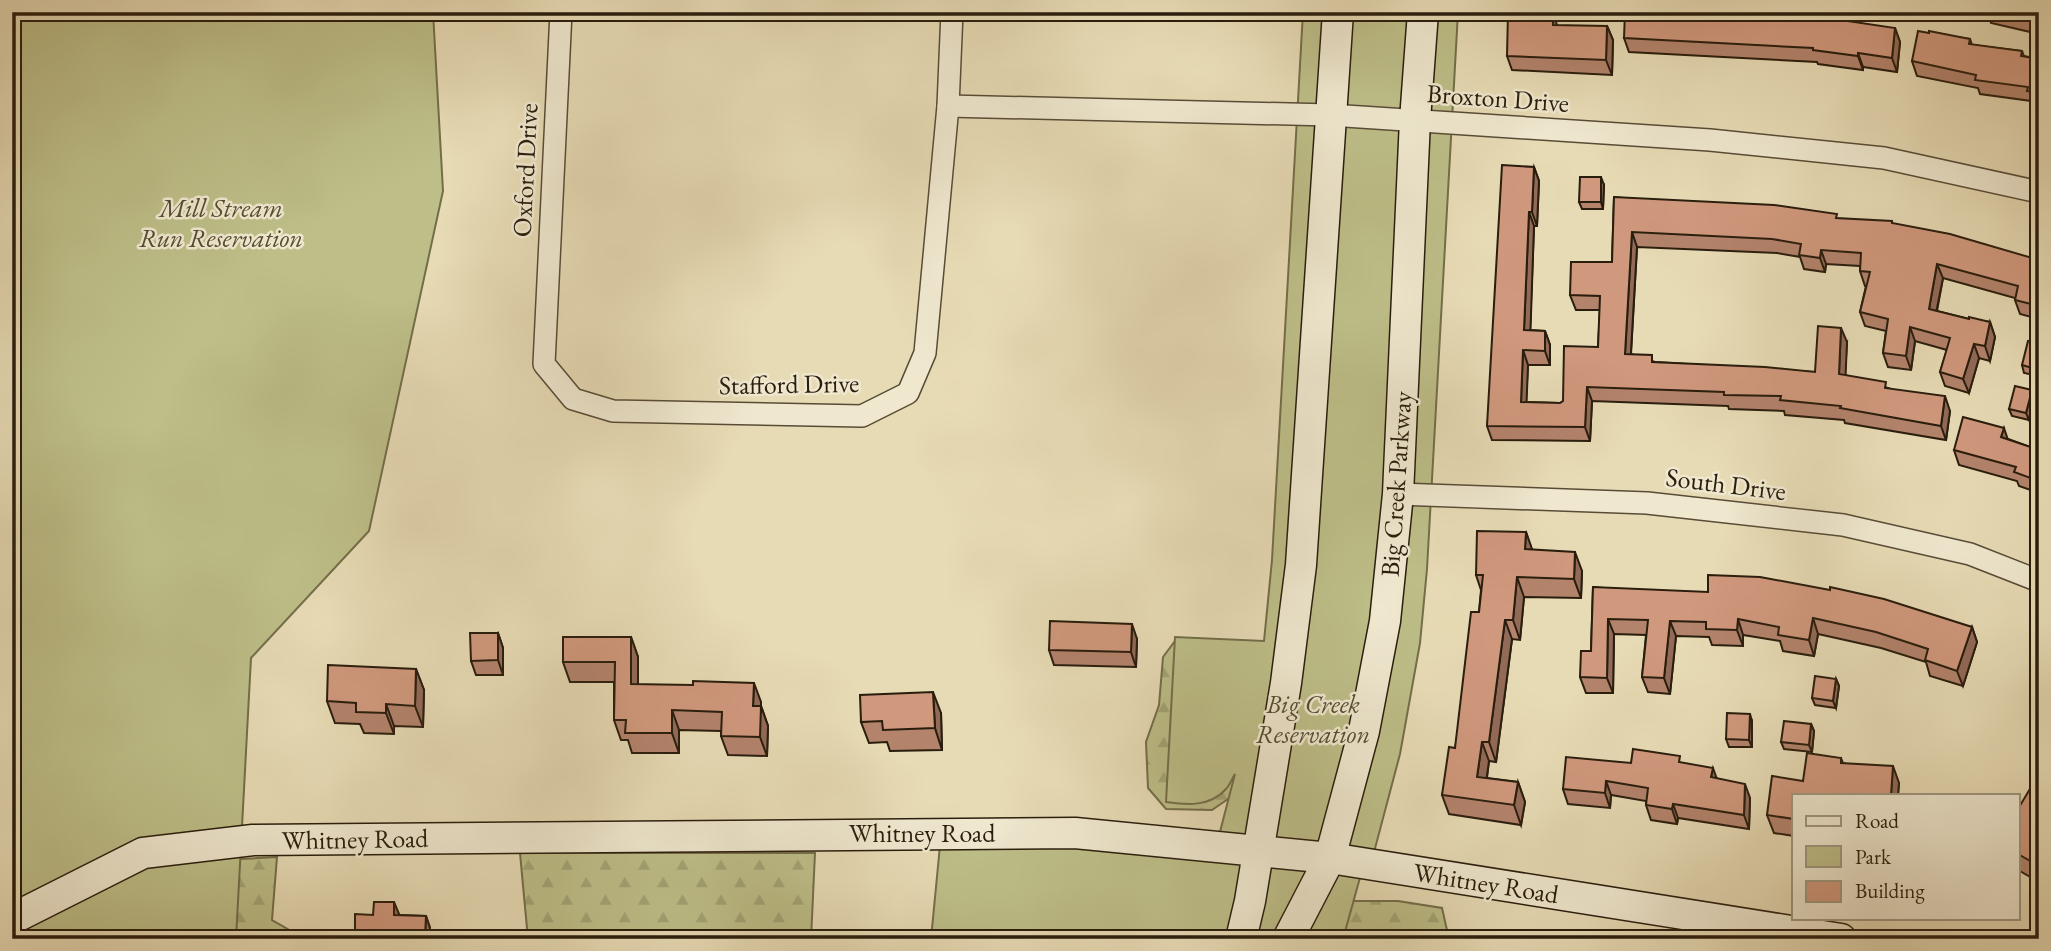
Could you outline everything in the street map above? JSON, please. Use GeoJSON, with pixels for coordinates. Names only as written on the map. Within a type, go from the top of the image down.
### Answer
{"type":"FeatureCollection","features":[{"type":"Feature","properties":{"kind":"street","name":"Oxford Drive"},"geometry":{"type":"LineString","coordinates":[[544,330],[561,12]]}},
{"type":"Feature","properties":{"kind":"street","name":"Stafford Drive"},"geometry":{"type":"LineString","coordinates":[[544,330],[544,364],[573,399],[613,411],[862,416],[908,393],[925,353],[948,106],[952,12]]}},
{"type":"Feature","properties":{"kind":"street"},"geometry":{"type":"LineString","coordinates":[[1241,939],[1259,850],[1286,683],[1301,565],[1338,12]]}},
{"type":"Feature","properties":{"kind":"street","name":"Big Creek Parkway"},"geometry":{"type":"LineString","coordinates":[[1288,939],[1330,858],[1364,731],[1383,633],[1398,494],[1415,120],[1423,12]]}},
{"type":"Feature","properties":{"kind":"street","name":"Broxton Drive"},"geometry":{"type":"LineString","coordinates":[[948,106],[1331,116],[1710,140],[1884,158],[2039,192]]}},
{"type":"Feature","properties":{"kind":"street","name":"South Drive"},"geometry":{"type":"LineString","coordinates":[[1398,494],[1647,503],[1843,526],[1970,554],[2039,581]]}},
{"type":"Feature","properties":{"kind":"street","name":"Whitney Road"},"geometry":{"type":"LineString","coordinates":[[12,919],[143,853],[253,840],[1075,833],[1330,858],[1841,939]]}},
{"type":"Feature","properties":{"kind":"green space","name":"Mill Stream Run Reservation"},"geometry":{"type":"Polygon","coordinates":[[[12,12],[433,12],[443,191],[369,531],[251,658],[236,939],[12,939],[12,12]]]}},
{"type":"Feature","properties":{"kind":"green space","name":"Big Creek Reservation"},"geometry":{"type":"Polygon","coordinates":[[[1303,12],[1458,12],[1427,569],[1420,643],[1400,754],[1368,875],[1361,874],[1343,939],[931,939],[941,835],[1215,851],[1235,774],[1220,795],[1206,802],[1166,802],[1175,637],[1264,641],[1272,560],[1303,12]]]}},
{"type":"Feature","properties":{"kind":"green space"},"geometry":{"type":"Polygon","coordinates":[[[1175,641],[1244,788],[1212,810],[1166,809],[1148,788],[1146,742],[1159,705],[1163,657],[1175,641]]]}},
{"type":"Feature","properties":{"kind":"green space"},"geometry":{"type":"Polygon","coordinates":[[[520,853],[815,853],[811,939],[528,939],[520,853]]]}},
{"type":"Feature","properties":{"kind":"green space"},"geometry":{"type":"Polygon","coordinates":[[[277,857],[272,920],[305,939],[17,939],[222,860],[277,857]]]}},
{"type":"Feature","properties":{"kind":"green space"},"geometry":{"type":"Polygon","coordinates":[[[1336,901],[1398,901],[1442,908],[1449,939],[1318,939],[1336,901]]]}},
{"type":"Feature","properties":{"kind":"building"},"geometry":{"type":"Polygon","coordinates":[[[1508,12],[1553,13],[1553,25],[1607,26],[1606,60],[1507,56],[1508,12]]]}},
{"type":"Feature","properties":{"kind":"building"},"geometry":{"type":"Polygon","coordinates":[[[1625,12],[1794,13],[1895,28],[1892,58],[1858,53],[1858,56],[1813,48],[1624,38],[1625,12]]]}},
{"type":"Feature","properties":{"kind":"building"},"geometry":{"type":"Polygon","coordinates":[[[2000,12],[2039,12],[2039,21],[2000,12]]]}},
{"type":"Feature","properties":{"kind":"building"},"geometry":{"type":"Polygon","coordinates":[[[1918,31],[1970,39],[1969,44],[2022,51],[2021,56],[2039,59],[2039,93],[2027,91],[2028,87],[1975,80],[1976,75],[1912,61],[1918,31]]]}},
{"type":"Feature","properties":{"kind":"building"},"geometry":{"type":"Polygon","coordinates":[[[1502,165],[1534,167],[1532,212],[1529,212],[1524,330],[1545,331],[1545,351],[1523,350],[1521,402],[1563,401],[1564,346],[1598,347],[1600,296],[1570,295],[1571,262],[1612,262],[1614,197],[1774,205],[1837,214],[1836,218],[1892,221],[1950,234],[2039,260],[2039,306],[2015,300],[2018,286],[1937,264],[1929,309],[1990,322],[1985,346],[1974,344],[1963,379],[1940,372],[1950,338],[1910,327],[1906,356],[1883,353],[1888,319],[1860,312],[1870,272],[1860,271],[1861,253],[1821,250],[1820,258],[1799,255],[1801,244],[1772,239],[1632,232],[1625,354],[1652,355],[1652,362],[1815,372],[1818,326],[1841,328],[1839,374],[1886,382],[1885,388],[1945,396],[1941,426],[1840,408],[1841,406],[1780,400],[1781,396],[1587,387],[1585,427],[1487,426],[1502,165]]]}},
{"type":"Feature","properties":{"kind":"building"},"geometry":{"type":"Polygon","coordinates":[[[1580,177],[1601,177],[1601,202],[1579,202],[1580,177]]]}},
{"type":"Feature","properties":{"kind":"building"},"geometry":{"type":"Polygon","coordinates":[[[2028,341],[2039,343],[2039,370],[2022,365],[2028,341]]]}},
{"type":"Feature","properties":{"kind":"building"},"geometry":{"type":"Polygon","coordinates":[[[2015,386],[2032,390],[2026,413],[2009,409],[2015,386]]]}},
{"type":"Feature","properties":{"kind":"building"},"geometry":{"type":"Polygon","coordinates":[[[1963,417],[2004,428],[2001,437],[2039,450],[2039,481],[2014,472],[2016,467],[1954,450],[1963,417]]]}},
{"type":"Feature","properties":{"kind":"building"},"geometry":{"type":"Polygon","coordinates":[[[1477,531],[1526,532],[1525,549],[1575,552],[1574,579],[1517,577],[1513,620],[1505,620],[1489,742],[1482,742],[1477,777],[1518,782],[1514,805],[1442,795],[1449,747],[1455,748],[1471,612],[1479,612],[1483,575],[1476,575],[1477,531]]]}},
{"type":"Feature","properties":{"kind":"building"},"geometry":{"type":"Polygon","coordinates":[[[1708,575],[1760,577],[1830,590],[1830,587],[1884,599],[1972,627],[1957,671],[1925,660],[1928,649],[1876,632],[1813,618],[1809,640],[1778,635],[1779,627],[1738,619],[1737,630],[1706,629],[1706,622],[1670,621],[1664,678],[1642,677],[1648,620],[1608,619],[1607,678],[1580,677],[1581,651],[1591,651],[1593,587],[1708,592],[1708,575]]]}},
{"type":"Feature","properties":{"kind":"building"},"geometry":{"type":"Polygon","coordinates":[[[1050,621],[1132,624],[1131,652],[1049,650],[1050,621]]]}},
{"type":"Feature","properties":{"kind":"building"},"geometry":{"type":"Polygon","coordinates":[[[470,633],[498,633],[498,660],[471,661],[470,633]]]}},
{"type":"Feature","properties":{"kind":"building"},"geometry":{"type":"Polygon","coordinates":[[[563,637],[631,637],[631,684],[693,685],[693,681],[754,683],[753,706],[761,706],[760,737],[721,736],[722,712],[672,710],[672,733],[625,733],[626,720],[614,720],[615,662],[563,662],[563,637]]]}},
{"type":"Feature","properties":{"kind":"building"},"geometry":{"type":"Polygon","coordinates":[[[328,665],[416,669],[415,706],[386,704],[386,713],[356,712],[356,703],[327,701],[328,665]]]}},
{"type":"Feature","properties":{"kind":"building"},"geometry":{"type":"Polygon","coordinates":[[[1815,676],[1836,679],[1833,701],[1812,698],[1815,676]]]}},
{"type":"Feature","properties":{"kind":"building"},"geometry":{"type":"Polygon","coordinates":[[[933,692],[935,728],[883,730],[882,721],[861,722],[860,695],[933,692]]]}},
{"type":"Feature","properties":{"kind":"building"},"geometry":{"type":"Polygon","coordinates":[[[1727,713],[1750,714],[1749,740],[1726,739],[1727,713]]]}},
{"type":"Feature","properties":{"kind":"building"},"geometry":{"type":"Polygon","coordinates":[[[1784,721],[1811,724],[1809,745],[1781,742],[1784,721]]]}},
{"type":"Feature","properties":{"kind":"building"},"geometry":{"type":"Polygon","coordinates":[[[1633,749],[1680,756],[1679,762],[1713,768],[1711,777],[1745,784],[1744,815],[1673,804],[1672,809],[1646,805],[1648,788],[1606,781],[1605,793],[1563,789],[1566,757],[1631,763],[1633,749]]]}},
{"type":"Feature","properties":{"kind":"building"},"geometry":{"type":"Polygon","coordinates":[[[1807,753],[1841,758],[1841,763],[1893,766],[1891,794],[1792,794],[1792,819],[1767,815],[1772,776],[1803,781],[1807,753]]]}},
{"type":"Feature","properties":{"kind":"building"},"geometry":{"type":"Polygon","coordinates":[[[2034,782],[2039,785],[2039,866],[2020,855],[2020,806],[2034,782]]]}},
{"type":"Feature","properties":{"kind":"building"},"geometry":{"type":"Polygon","coordinates":[[[374,902],[394,902],[394,915],[426,916],[425,936],[355,935],[355,914],[373,915],[374,902]]]}}]}
